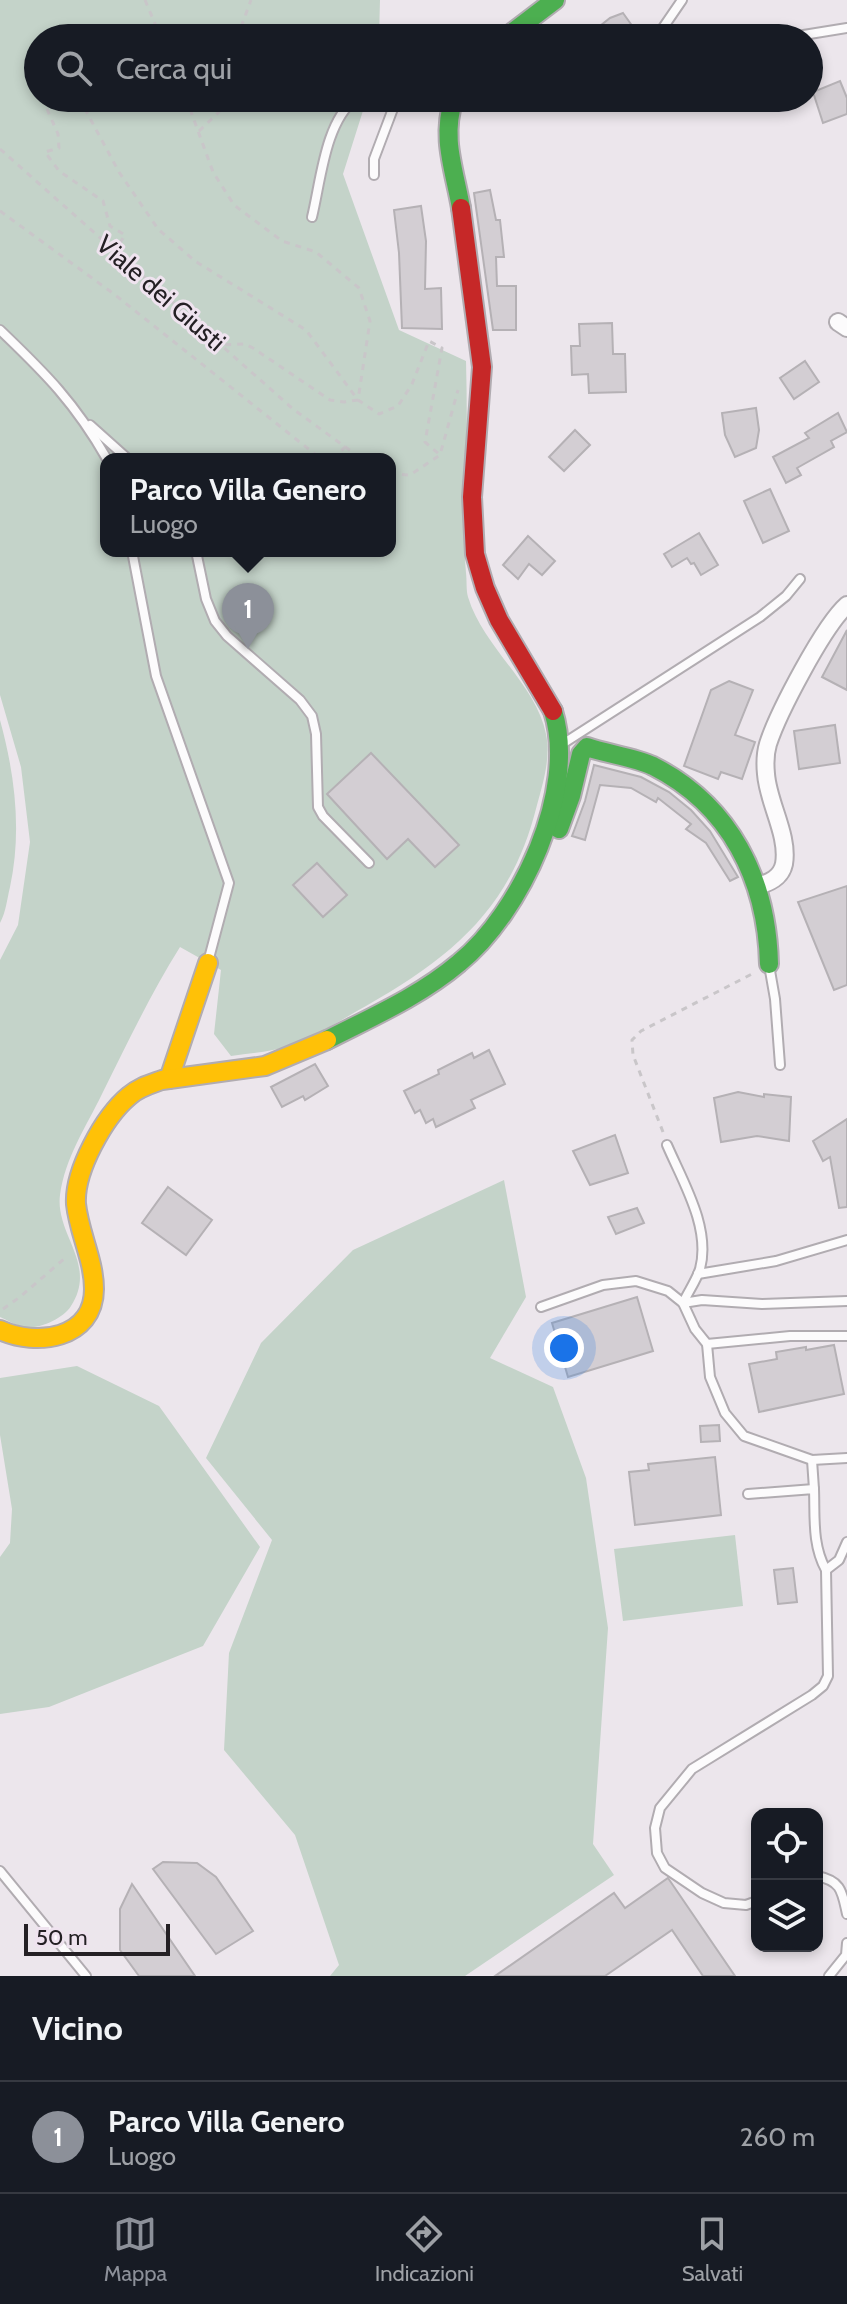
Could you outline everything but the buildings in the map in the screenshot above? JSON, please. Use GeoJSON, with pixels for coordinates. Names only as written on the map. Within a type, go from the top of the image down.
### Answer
{"type":"FeatureCollection","features":[{"type":"Feature","properties":{"kind":"street"},"geometry":{"type":"LineString","coordinates":[[522,24],[555,0]]}},
{"type":"Feature","properties":{"kind":"street"},"geometry":{"type":"LineString","coordinates":[[0,1330],[31,1341],[62,1334],[78,1324],[88,1310],[94,1294],[94,1274],[75,1204],[78,1179],[96,1139],[133,1092],[169,1079],[229,1073],[276,1063],[386,1010],[428,985],[472,951],[497,921],[520,882],[548,815],[557,781],[558,727],[552,710],[493,612],[477,567],[472,513],[482,376],[468,234],[447,136],[450,112]]}},
{"type":"Feature","properties":{"kind":"street"},"geometry":{"type":"LineString","coordinates":[[757,886],[769,883],[783,867],[784,848],[766,778],[768,745],[777,721],[819,644],[835,616],[847,605]]}},
{"type":"Feature","properties":{"kind":"street"},"geometry":{"type":"LineString","coordinates":[[520,882],[545,856],[557,833],[571,796],[581,754],[587,747],[647,763],[701,798],[728,830],[755,877],[766,909],[771,942],[769,964]]}},
{"type":"Feature","properties":{"kind":"street"},"geometry":{"type":"LineString","coordinates":[[169,1079],[208,963]]}},
{"type":"Feature","properties":{"kind":"lane"},"geometry":{"type":"LineString","coordinates":[[666,24],[682,0]]}},
{"type":"Feature","properties":{"kind":"lane"},"geometry":{"type":"LineString","coordinates":[[823,32],[847,28]]}},
{"type":"Feature","properties":{"kind":"lane"},"geometry":{"type":"LineString","coordinates":[[312,217],[331,138],[343,112]]}},
{"type":"Feature","properties":{"kind":"lane"},"geometry":{"type":"LineString","coordinates":[[374,175],[374,159],[392,112]]}},
{"type":"Feature","properties":{"kind":"lane"},"geometry":{"type":"LineString","coordinates":[[0,330],[52,379],[86,422],[104,453]]}},
{"type":"Feature","properties":{"kind":"lane"},"geometry":{"type":"LineString","coordinates":[[86,422],[121,453]]}},
{"type":"Feature","properties":{"kind":"lane"},"geometry":{"type":"LineString","coordinates":[[133,557],[156,676],[229,883],[208,963]]}},
{"type":"Feature","properties":{"kind":"lane"},"geometry":{"type":"LineString","coordinates":[[197,557],[206,599],[215,621],[227,636],[300,700],[312,716],[316,734],[318,807],[369,863]]}},
{"type":"Feature","properties":{"kind":"lane"},"geometry":{"type":"LineString","coordinates":[[560,746],[760,617],[786,596],[800,579]]}},
{"type":"Feature","properties":{"kind":"lane"},"geometry":{"type":"LineString","coordinates":[[769,964],[780,1065]]}},
{"type":"Feature","properties":{"kind":"lane"},"geometry":{"type":"LineString","coordinates":[[667,1145],[690,1199],[702,1238],[698,1274],[683,1303]]}},
{"type":"Feature","properties":{"kind":"lane"},"geometry":{"type":"LineString","coordinates":[[698,1274],[776,1261],[847,1240]]}},
{"type":"Feature","properties":{"kind":"lane"},"geometry":{"type":"LineString","coordinates":[[541,1307],[603,1285],[636,1281],[668,1291],[683,1303],[695,1329],[707,1344],[710,1377],[725,1413],[744,1436],[812,1460],[847,1458]]}},
{"type":"Feature","properties":{"kind":"lane"},"geometry":{"type":"LineString","coordinates":[[683,1303],[702,1300],[762,1304],[847,1301]]}},
{"type":"Feature","properties":{"kind":"lane"},"geometry":{"type":"LineString","coordinates":[[707,1344],[790,1336],[847,1336]]}},
{"type":"Feature","properties":{"kind":"lane"},"geometry":{"type":"LineString","coordinates":[[751,1903],[724,1903],[665,1868],[657,1853],[655,1828],[660,1808],[692,1769],[823,1686],[828,1676],[826,1570],[819,1558],[815,1535],[812,1460]]}},
{"type":"Feature","properties":{"kind":"lane"},"geometry":{"type":"LineString","coordinates":[[748,1494],[814,1489]]}},
{"type":"Feature","properties":{"kind":"lane"},"geometry":{"type":"LineString","coordinates":[[826,1570],[839,1560],[847,1542]]}},
{"type":"Feature","properties":{"kind":"lane"},"geometry":{"type":"LineString","coordinates":[[0,1871],[86,1976]]}},
{"type":"Feature","properties":{"kind":"lane"},"geometry":{"type":"LineString","coordinates":[[823,1877],[831,1879],[842,1891],[847,1914]]}},
{"type":"Feature","properties":{"kind":"lane"},"geometry":{"type":"LineString","coordinates":[[829,1976],[846,1955],[847,1943]]}},
{"type":"Feature","properties":{"kind":"path"},"geometry":{"type":"LineString","coordinates":[[145,0],[155,24]]}},
{"type":"Feature","properties":{"kind":"path"},"geometry":{"type":"LineString","coordinates":[[242,24],[251,0]]}},
{"type":"Feature","properties":{"kind":"path"},"geometry":{"type":"LineString","coordinates":[[48,112],[58,134],[59,148],[45,152],[59,171],[103,201],[110,226],[125,235],[114,252]]}},
{"type":"Feature","properties":{"kind":"path"},"geometry":{"type":"LineString","coordinates":[[87,112],[119,172],[158,229],[195,261],[306,330],[358,400],[379,414],[398,406],[412,384],[429,341],[442,348],[425,442],[440,455]]}},
{"type":"Feature","properties":{"kind":"path"},"geometry":{"type":"LineString","coordinates":[[192,112],[213,172],[234,205],[282,241],[316,252],[359,288],[370,321],[358,400]]}},
{"type":"Feature","properties":{"kind":"path"},"geometry":{"type":"LineString","coordinates":[[199,131],[219,112]]}},
{"type":"Feature","properties":{"kind":"path","name":"Viale dei Giusti"},"geometry":{"type":"LineString","coordinates":[[0,149],[293,409],[355,453]]}},
{"type":"Feature","properties":{"kind":"path"},"geometry":{"type":"LineString","coordinates":[[0,211],[114,294],[313,453]]}},
{"type":"Feature","properties":{"kind":"path"},"geometry":{"type":"LineString","coordinates":[[221,345],[245,344],[253,348],[330,400],[358,400]]}},
{"type":"Feature","properties":{"kind":"path"},"geometry":{"type":"LineString","coordinates":[[396,474],[410,475],[440,455],[459,388]]}},
{"type":"Feature","properties":{"kind":"path"},"geometry":{"type":"LineString","coordinates":[[338,453],[346,446]]}},
{"type":"Feature","properties":{"kind":"path"},"geometry":{"type":"LineString","coordinates":[[667,1145],[633,1055],[632,1040],[636,1034],[769,964]]}},
{"type":"Feature","properties":{"kind":"path"},"geometry":{"type":"LineString","coordinates":[[0,1311],[61,1263],[84,1236]]}},
{"type":"Feature","properties":{"kind":"shaded area"},"geometry":{"type":"Polygon","coordinates":[[[0,0],[380,0],[379,24],[24,24],[24,112],[363,112],[343,174],[399,330],[466,361],[464,534],[467,594],[485,632],[521,682],[540,716],[548,752],[542,788],[526,841],[512,872],[475,925],[426,968],[309,1038],[273,1050],[231,1056],[214,1034],[221,970],[180,947],[139,1020],[66,1168],[60,1210],[78,1263],[78,1291],[71,1306],[62,1315],[43,1325],[29,1327],[0,1317],[0,960],[18,925],[30,842],[21,767],[0,695],[0,0]]]}},
{"type":"Feature","properties":{"kind":"shaded area"},"geometry":{"type":"Polygon","coordinates":[[[0,720],[13,782],[16,845],[0,923],[0,720]]]}},
{"type":"Feature","properties":{"kind":"shaded area"},"geometry":{"type":"Polygon","coordinates":[[[504,1180],[526,1297],[490,1358],[553,1387],[586,1478],[608,1628],[593,1844],[614,1875],[465,1976],[330,1976],[339,1965],[295,1835],[224,1750],[229,1653],[272,1540],[206,1458],[261,1343],[353,1250],[504,1180]]]}},
{"type":"Feature","properties":{"kind":"shaded area"},"geometry":{"type":"Polygon","coordinates":[[[77,1366],[159,1406],[260,1547],[203,1646],[49,1707],[0,1714],[0,1557],[10,1543],[12,1509],[0,1435],[0,1378],[77,1366]]]}},
{"type":"Feature","properties":{"kind":"shaded area"},"geometry":{"type":"Polygon","coordinates":[[[735,1535],[743,1606],[623,1621],[614,1549],[735,1535]]]}},
{"type":"Feature","properties":{"kind":"traffic: fast"},"geometry":{"type":"LineString","coordinates":[[523,24],[555,0]]}},
{"type":"Feature","properties":{"kind":"traffic: fast"},"geometry":{"type":"LineString","coordinates":[[450,112],[449,140],[461,208]]}},
{"type":"Feature","properties":{"kind":"traffic: fast"},"geometry":{"type":"LineString","coordinates":[[327,1040],[395,1005],[444,975],[482,941],[503,914],[523,882],[551,812],[558,777],[559,742],[553,711]]}},
{"type":"Feature","properties":{"kind":"traffic: fast"},"geometry":{"type":"LineString","coordinates":[[559,829],[581,754],[587,747],[646,763],[680,782],[723,823],[752,874],[767,933],[769,964]]}},
{"type":"Feature","properties":{"kind":"traffic: slow"},"geometry":{"type":"LineString","coordinates":[[169,1079],[208,963]]}},
{"type":"Feature","properties":{"kind":"traffic: slow"},"geometry":{"type":"LineString","coordinates":[[0,1330],[30,1338],[46,1338],[60,1335],[84,1319],[91,1306],[94,1289],[76,1204],[80,1176],[101,1131],[129,1096],[162,1080],[265,1066],[327,1040]]}},
{"type":"Feature","properties":{"kind":"traffic: jam"},"geometry":{"type":"LineString","coordinates":[[461,208],[482,367],[472,497],[475,554],[499,620],[553,711]]}},
{"type":"Feature","properties":{"kind":"place","name":"Parco Villa Genero"},"geometry":{"type":"Point","coordinates":[248,649]}}]}
